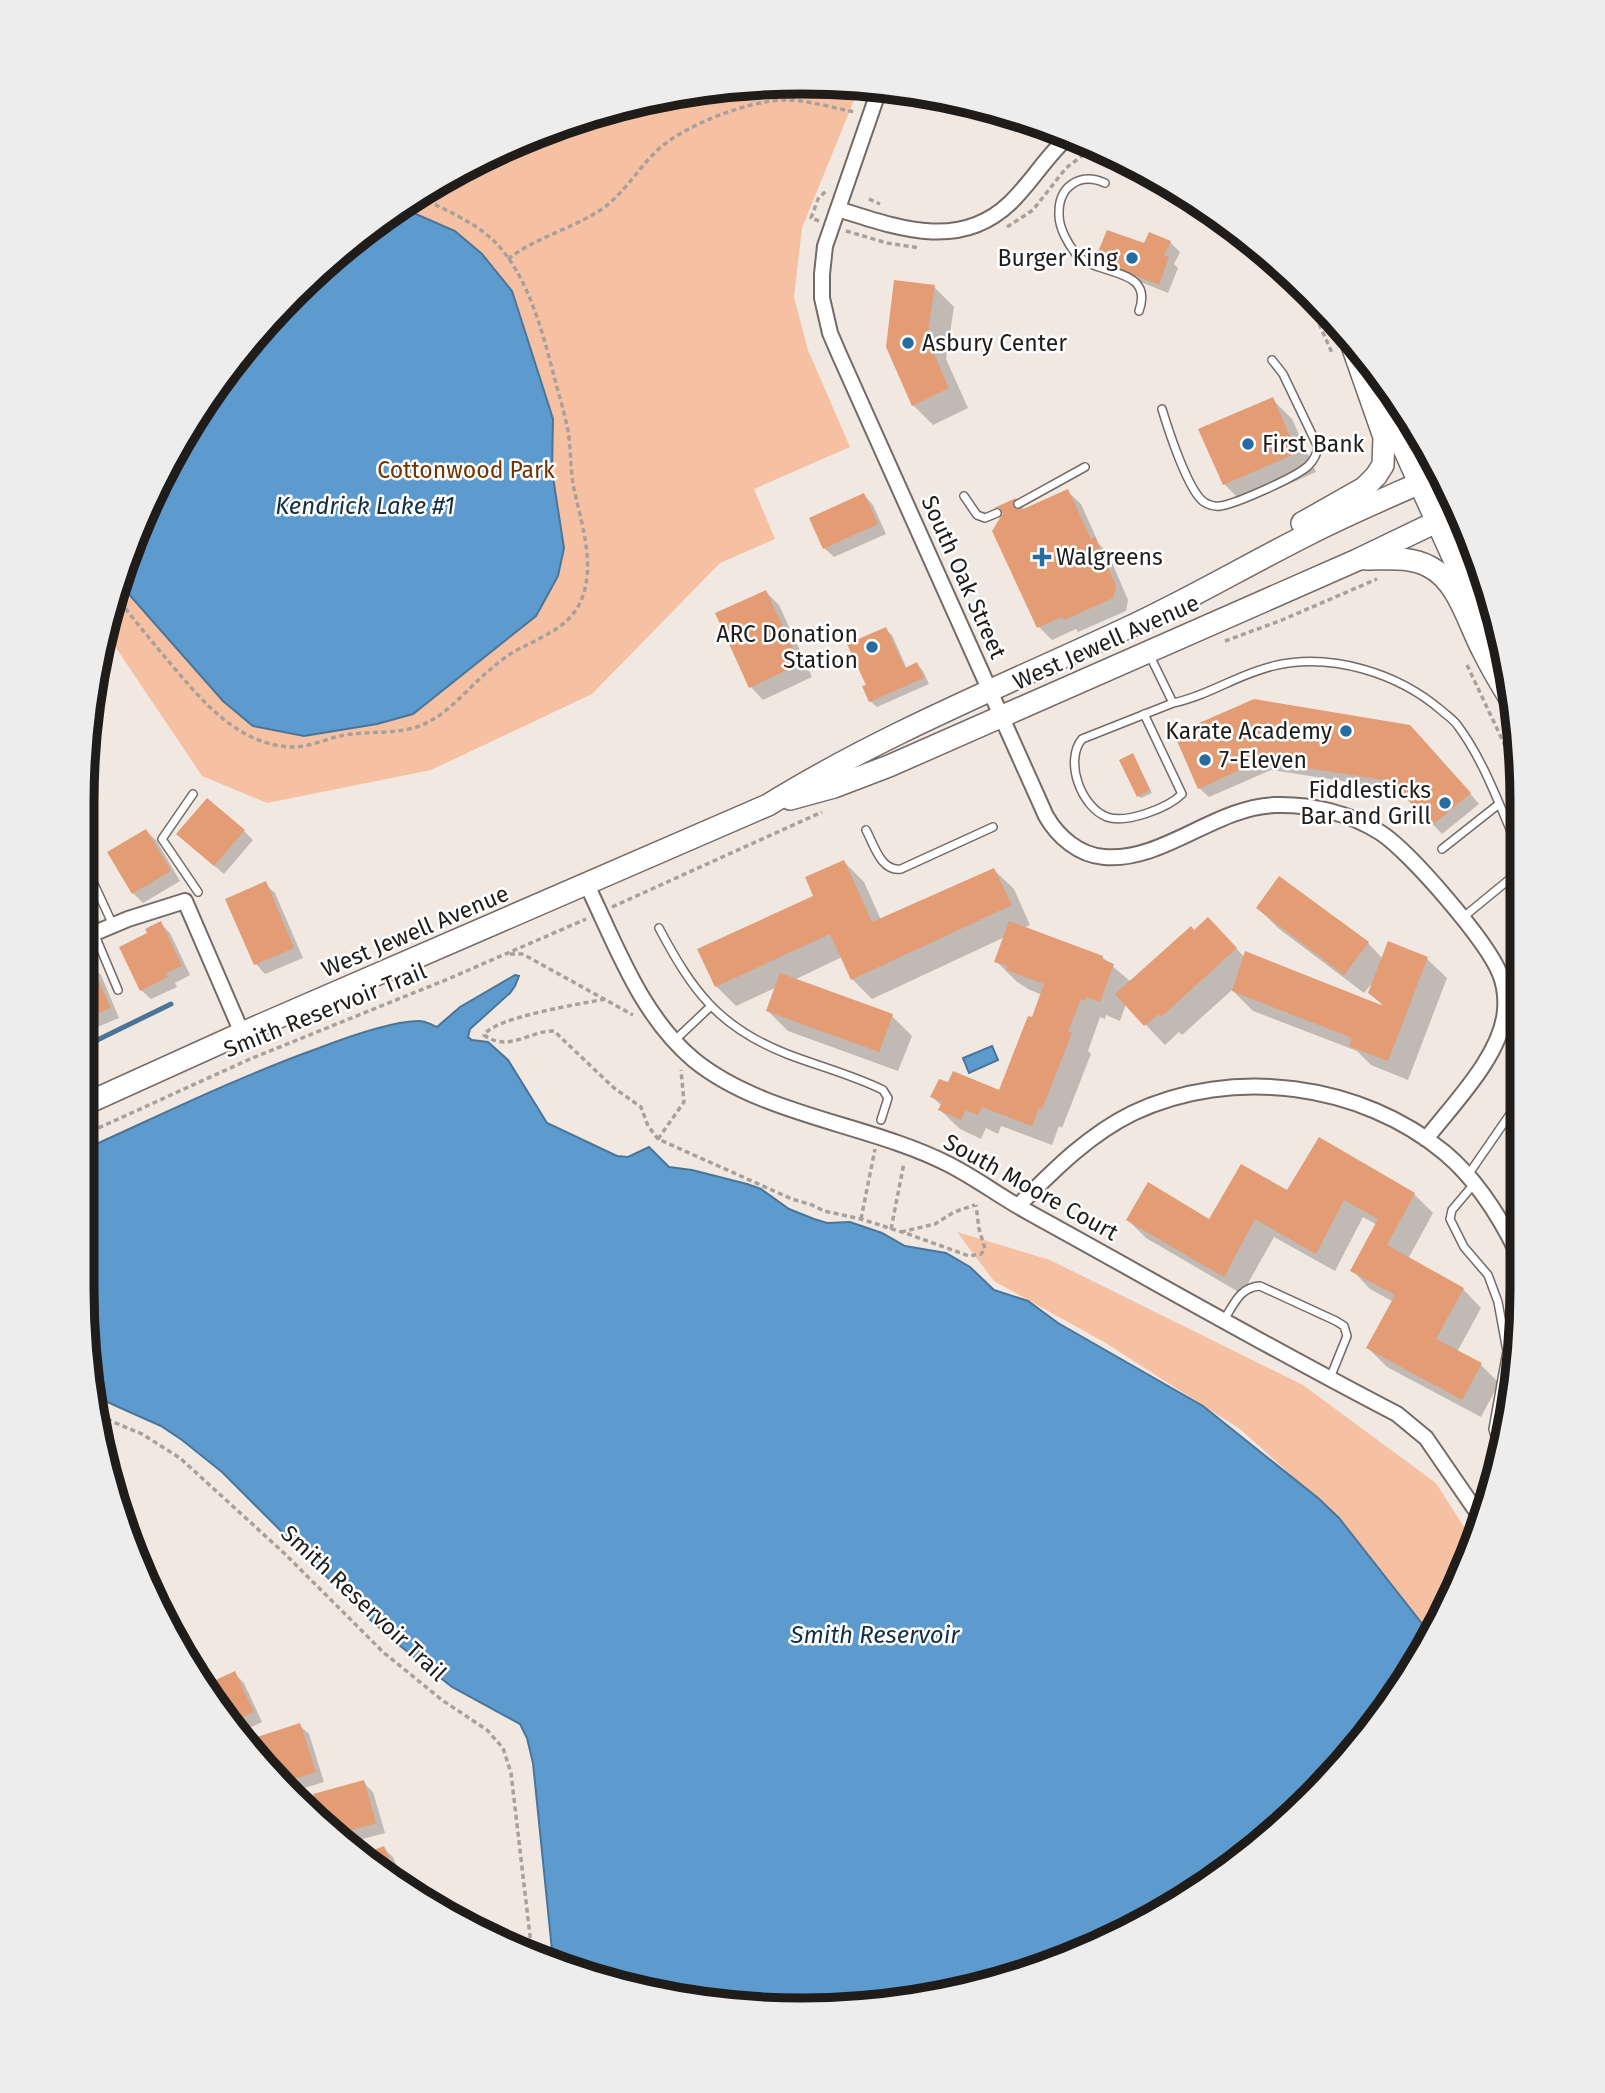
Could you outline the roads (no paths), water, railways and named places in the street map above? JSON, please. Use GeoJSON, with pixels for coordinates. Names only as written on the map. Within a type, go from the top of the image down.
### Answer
{"type":"FeatureCollection","features":[{"type":"Feature","properties":{"kind":"main road"},"geometry":{"type":"LineString","coordinates":[[1222,580],[1264,547],[1364,488],[1383,465],[1384,437],[1359,364]]}},
{"type":"Feature","properties":{"kind":"main road"},"geometry":{"type":"LineString","coordinates":[[1398,421],[1430,478],[1438,521],[1491,637]]}},
{"type":"Feature","properties":{"kind":"main road","name":"West Jewell Avenue"},"geometry":{"type":"LineString","coordinates":[[94,1100],[768,805],[831,768],[990,690],[1126,629],[1310,534],[1430,478]]}},
{"type":"Feature","properties":{"kind":"main road","name":"West Jewell Avenue"},"geometry":{"type":"LineString","coordinates":[[768,805],[857,779],[1357,560],[1449,516]]}},
{"type":"Feature","properties":{"kind":"main road"},"geometry":{"type":"LineString","coordinates":[[1357,560],[1395,558],[1434,568],[1455,595],[1499,680]]}},
{"type":"Feature","properties":{"kind":"street","name":"South Oak Street"},"geometry":{"type":"LineString","coordinates":[[876,99],[825,246],[822,298],[830,333],[1045,816],[1053,828],[1076,848],[1091,855],[1106,857],[1138,852],[1238,811],[1291,804],[1347,816],[1380,833],[1408,856],[1482,945],[1500,974],[1505,1009],[1496,1043],[1484,1064],[1426,1139]]}},
{"type":"Feature","properties":{"kind":"street"},"geometry":{"type":"LineString","coordinates":[[838,209],[891,226],[935,233],[972,225],[991,217],[1010,204],[1061,143]]}},
{"type":"Feature","properties":{"kind":"street","name":"South Moore Court"},"geometry":{"type":"LineString","coordinates":[[587,885],[631,976],[657,1019],[678,1044],[707,1069],[749,1092],[951,1165],[1018,1206],[1397,1414],[1414,1426],[1437,1454],[1475,1510]]}},
{"type":"Feature","properties":{"kind":"street"},"geometry":{"type":"LineString","coordinates":[[94,933],[185,901],[242,1034]]}},
{"type":"Feature","properties":{"kind":"street"},"geometry":{"type":"LineString","coordinates":[[1018,1206],[1066,1158],[1110,1125],[1157,1103],[1205,1090],[1255,1086],[1327,1096],[1368,1108],[1426,1139],[1445,1153],[1471,1179],[1489,1202],[1510,1240]]}},
{"type":"Feature","properties":{"kind":"lane"},"geometry":{"type":"LineString","coordinates":[[1105,183],[1093,178],[1078,180],[1066,188],[1058,216],[1062,231],[1076,254],[1086,262],[1133,279],[1139,285],[1143,301],[1139,311]]}},
{"type":"Feature","properties":{"kind":"lane"},"geometry":{"type":"LineString","coordinates":[[1162,409],[1169,433],[1195,493],[1204,502],[1215,507],[1227,505],[1271,486],[1308,466],[1318,447],[1283,374],[1272,360]]}},
{"type":"Feature","properties":{"kind":"lane"},"geometry":{"type":"LineString","coordinates":[[1018,504],[1085,467]]}},
{"type":"Feature","properties":{"kind":"lane"},"geometry":{"type":"LineString","coordinates":[[964,496],[977,515],[985,518],[997,513]]}},
{"type":"Feature","properties":{"kind":"lane"},"geometry":{"type":"LineString","coordinates":[[1148,652],[1173,703]]}},
{"type":"Feature","properties":{"kind":"lane"},"geometry":{"type":"LineString","coordinates":[[1144,714],[1182,794],[1175,801],[1137,816],[1125,819],[1110,818],[1100,813],[1086,798],[1078,782],[1074,752],[1082,739],[1144,714],[1173,703],[1191,699],[1251,673],[1275,665],[1312,662],[1347,665],[1394,680],[1427,698],[1457,724],[1483,768],[1510,829]]}},
{"type":"Feature","properties":{"kind":"lane"},"geometry":{"type":"LineString","coordinates":[[193,794],[162,839],[198,892]]}},
{"type":"Feature","properties":{"kind":"lane"},"geometry":{"type":"LineString","coordinates":[[1441,849],[1499,804]]}},
{"type":"Feature","properties":{"kind":"lane"},"geometry":{"type":"LineString","coordinates":[[866,830],[886,867],[892,871],[993,827]]}},
{"type":"Feature","properties":{"kind":"lane"},"geometry":{"type":"LineString","coordinates":[[1461,919],[1510,879]]}},
{"type":"Feature","properties":{"kind":"lane"},"geometry":{"type":"LineString","coordinates":[[94,884],[113,925]]}},
{"type":"Feature","properties":{"kind":"lane"},"geometry":{"type":"LineString","coordinates":[[659,928],[690,983],[711,1006],[761,1043],[883,1090],[888,1098],[881,1120]]}},
{"type":"Feature","properties":{"kind":"lane"},"geometry":{"type":"LineString","coordinates":[[94,944],[118,990]]}},
{"type":"Feature","properties":{"kind":"lane"},"geometry":{"type":"LineString","coordinates":[[678,1044],[711,1006]]}},
{"type":"Feature","properties":{"kind":"lane"},"geometry":{"type":"LineString","coordinates":[[1495,1437],[1493,1429],[1507,1351],[1498,1302],[1488,1275],[1464,1247],[1450,1219],[1452,1210],[1510,1115]]}},
{"type":"Feature","properties":{"kind":"lane"},"geometry":{"type":"LineString","coordinates":[[1224,1320],[1242,1292],[1250,1286],[1260,1286],[1336,1321],[1344,1326],[1347,1336],[1331,1378]]}},
{"type":"Feature","properties":{"kind":"water","name":"Kendrick Lake #1"},"geometry":{"type":"Polygon","coordinates":[[[412,212],[455,231],[482,254],[512,291],[553,419],[552,471],[564,548],[558,576],[536,616],[413,714],[377,724],[304,736],[253,726],[223,701],[127,592],[148,532],[168,489],[189,448],[241,371],[270,336],[336,270],[412,212]]]}},
{"type":"Feature","properties":{"kind":"water","name":"Smith Reservoir"},"geometry":{"type":"Polygon","coordinates":[[[515,975],[519,976],[510,993],[470,1029],[468,1037],[488,1042],[508,1060],[547,1123],[617,1156],[628,1157],[649,1147],[669,1167],[692,1170],[761,1189],[789,1209],[814,1219],[827,1223],[850,1222],[882,1233],[905,1246],[946,1253],[970,1267],[994,1290],[1028,1301],[1058,1323],[1203,1406],[1339,1518],[1425,1627],[1391,1684],[1364,1722],[1335,1757],[1269,1823],[1196,1879],[1156,1904],[1073,1945],[986,1974],[941,1985],[849,1997],[756,1997],[664,1985],[552,1953],[533,1763],[527,1738],[520,1724],[452,1687],[399,1645],[367,1617],[222,1472],[182,1440],[161,1426],[104,1400],[96,1337],[94,1145],[289,1059],[381,1027],[422,1021],[437,1027],[460,1007],[515,975]]]}},
{"type":"Feature","properties":{"kind":"water"},"geometry":{"type":"Polygon","coordinates":[[[992,1046],[998,1060],[969,1073],[963,1058],[992,1046]]]}},
{"type":"Feature","properties":{"kind":"waterway"},"geometry":{"type":"LineString","coordinates":[[94,1042],[171,1004]]}},
{"type":"Feature","properties":{"kind":"place","name":"Burger King"},"geometry":{"type":"Point","coordinates":[1132,258]}},
{"type":"Feature","properties":{"kind":"place","name":"Asbury Center"},"geometry":{"type":"Point","coordinates":[908,343]}},
{"type":"Feature","properties":{"kind":"place","name":"First Bank"},"geometry":{"type":"Point","coordinates":[1248,444]}},
{"type":"Feature","properties":{"kind":"place","name":"Walgreens"},"geometry":{"type":"Point","coordinates":[1042,557]}},
{"type":"Feature","properties":{"kind":"place","name":"ARC Donation Station"},"geometry":{"type":"Point","coordinates":[872,647]}},
{"type":"Feature","properties":{"kind":"place","name":"Karate Academy"},"geometry":{"type":"Point","coordinates":[1346,731]}},
{"type":"Feature","properties":{"kind":"place","name":"7-Eleven"},"geometry":{"type":"Point","coordinates":[1205,760]}},
{"type":"Feature","properties":{"kind":"place","name":"Fiddlesticks Bar and Grill"},"geometry":{"type":"Point","coordinates":[1445,803]}},
{"type":"Feature","properties":{"kind":"park label","name":"Cottonwood Park"},"geometry":{"type":"Point","coordinates":[466,470]}}]}
